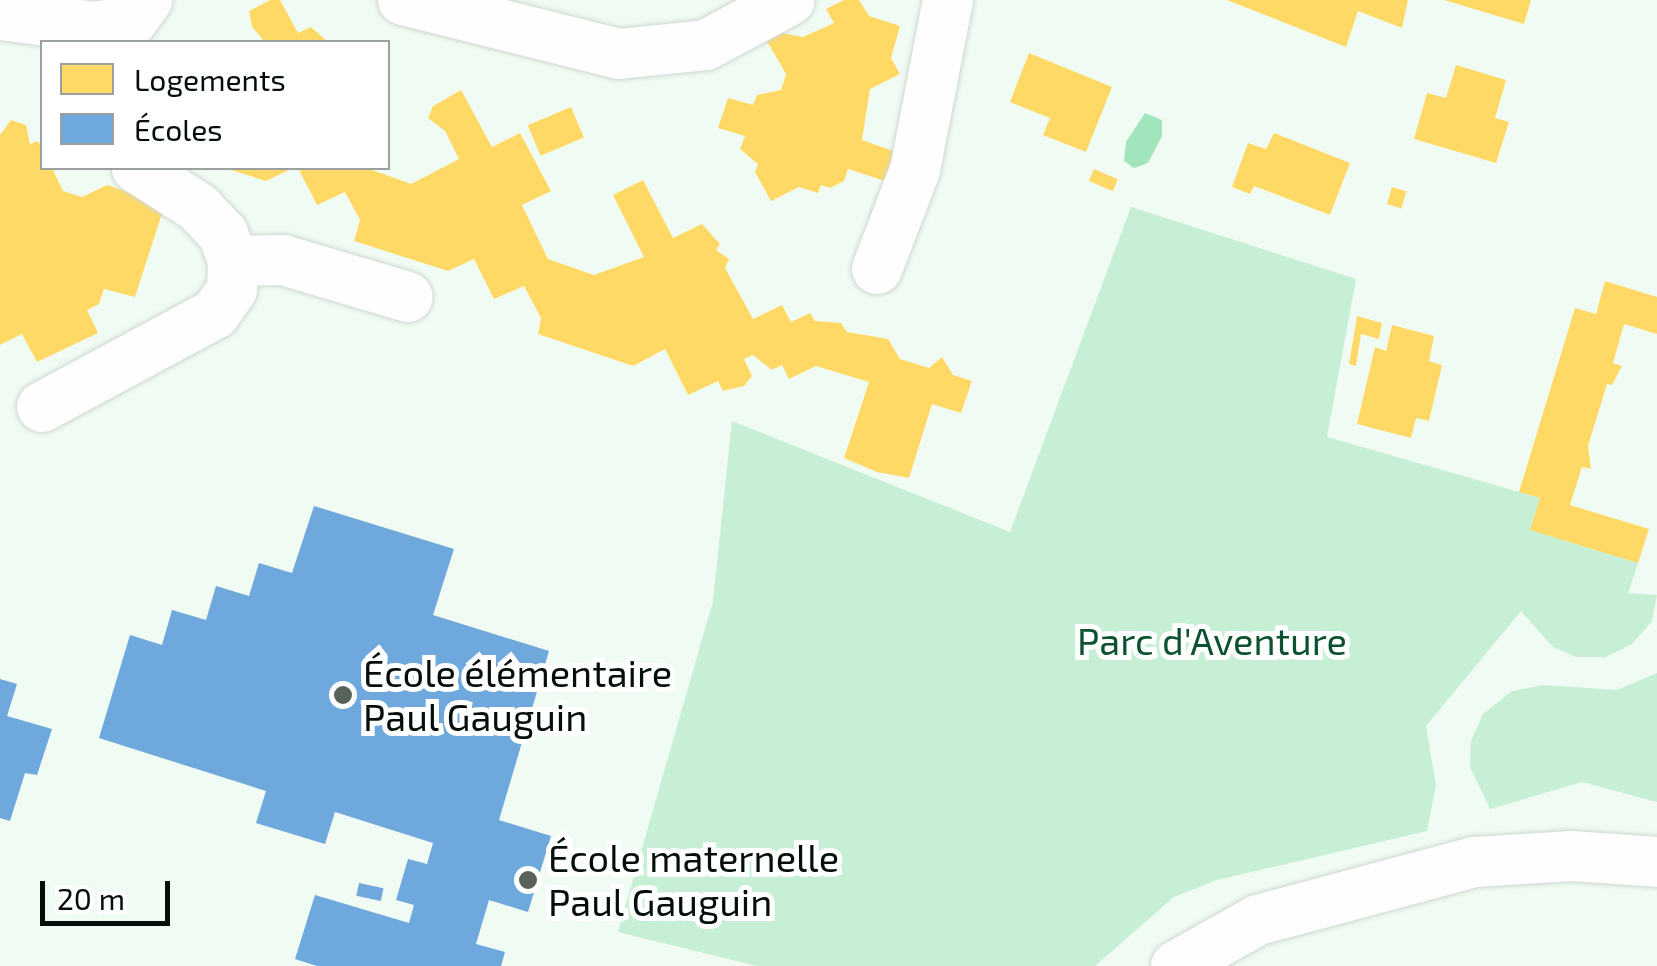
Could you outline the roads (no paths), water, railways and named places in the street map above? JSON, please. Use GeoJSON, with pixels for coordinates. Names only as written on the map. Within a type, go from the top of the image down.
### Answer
{"type":"FeatureCollection","features":[{"type":"Feature","properties":{"kind":"street"},"geometry":{"type":"LineString","coordinates":[[403,0],[619,54],[706,44],[790,0]]}},
{"type":"Feature","properties":{"kind":"street"},"geometry":{"type":"LineString","coordinates":[[877,269],[915,170],[948,0]]}},
{"type":"Feature","properties":{"kind":"street"},"geometry":{"type":"LineString","coordinates":[[0,15],[95,27],[128,22]]}},
{"type":"Feature","properties":{"kind":"street"},"geometry":{"type":"LineString","coordinates":[[42,407],[215,314],[232,290],[234,261],[223,234],[199,208],[140,170]]}},
{"type":"Feature","properties":{"kind":"street"},"geometry":{"type":"LineString","coordinates":[[234,261],[283,260],[408,297]]}},
{"type":"Feature","properties":{"kind":"street"},"geometry":{"type":"LineString","coordinates":[[1176,966],[1258,920],[1474,862],[1572,856],[1657,862]]}},
{"type":"Feature","properties":{"kind":"place","name":"École élémentaire Paul Gauguin"},"geometry":{"type":"Point","coordinates":[343,695]}},
{"type":"Feature","properties":{"kind":"place","name":"École maternelle Paul Gauguin"},"geometry":{"type":"Point","coordinates":[528,880]}},
{"type":"Feature","properties":{"kind":"park label","name":"Parc d'Aventure"},"geometry":{"type":"Point","coordinates":[1212,641]}}]}
